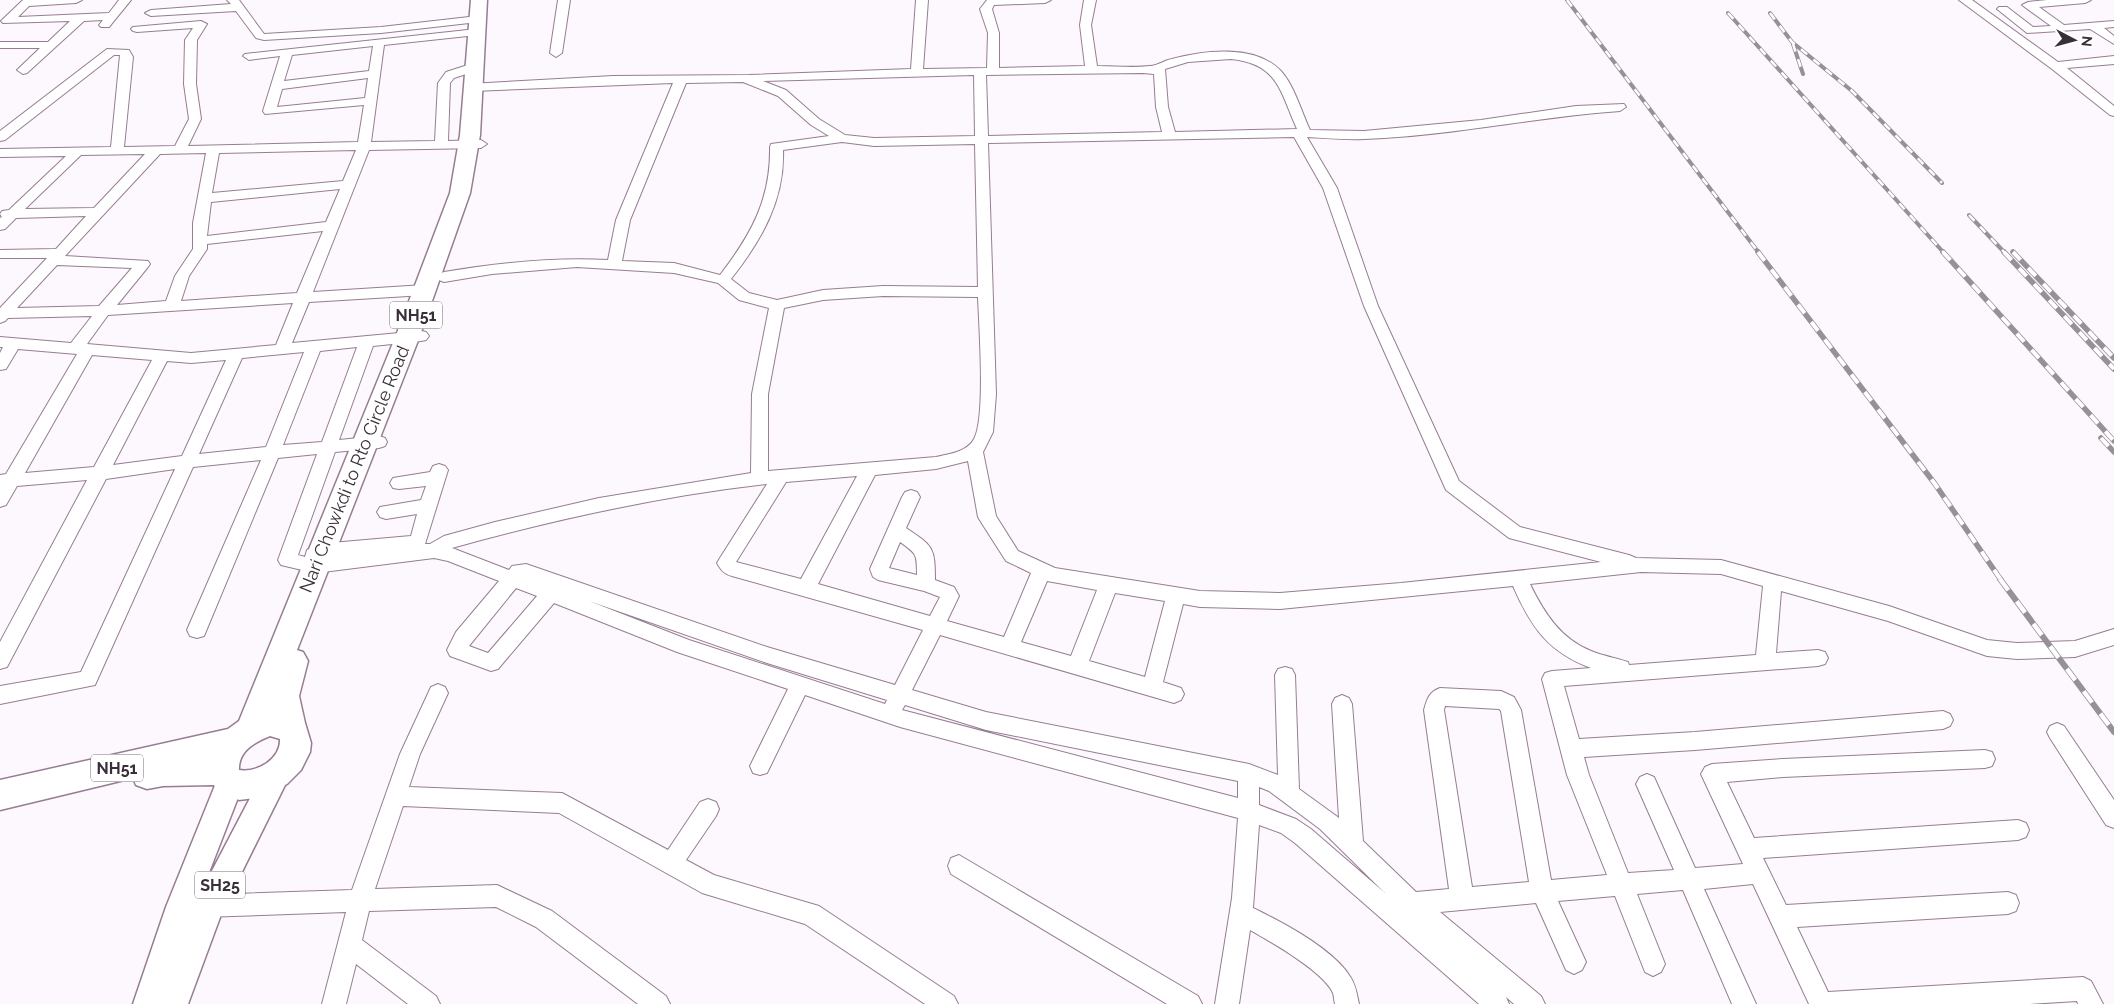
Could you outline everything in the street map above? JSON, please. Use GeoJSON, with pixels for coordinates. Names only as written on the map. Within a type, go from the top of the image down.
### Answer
{"type":"FeatureCollection","features":[{"type":"Feature","properties":{"kind":"highway","name":"Nari Chowkdi to Rto Circle Road"},"geometry":{"type":"LineString","coordinates":[[242,735],[285,662],[303,615],[319,559],[372,442],[414,337],[425,290],[460,194],[475,144],[480,13]]}},
{"type":"Feature","properties":{"kind":"highway","name":"NH51"},"geometry":{"type":"LineString","coordinates":[[478,80],[480,13]]}},
{"type":"Feature","properties":{"kind":"highway","name":"NH51"},"geometry":{"type":"LineString","coordinates":[[414,337],[444,277],[479,172],[475,144]]}},
{"type":"Feature","properties":{"kind":"highway","name":"NH51"},"geometry":{"type":"LineString","coordinates":[[0,805],[163,772],[226,776],[243,786],[255,784],[279,771],[294,752],[295,734],[290,727],[284,696],[285,662]]}},
{"type":"Feature","properties":{"kind":"highway","name":"NH51"},"geometry":{"type":"LineString","coordinates":[[0,795],[242,735],[270,723],[290,727]]}},
{"type":"Feature","properties":{"kind":"highway","name":"NH51"},"geometry":{"type":"LineString","coordinates":[[226,776],[222,761],[226,751],[242,735]]}},
{"type":"Feature","properties":{"kind":"main road","name":"SH25"},"geometry":{"type":"LineString","coordinates":[[150,1003],[209,906],[279,771]]}},
{"type":"Feature","properties":{"kind":"main road","name":"SH25"},"geometry":{"type":"LineString","coordinates":[[150,1003],[226,776]]}},
{"type":"Feature","properties":{"kind":"street"},"geometry":{"type":"LineString","coordinates":[[76,0],[27,1],[8,21],[113,16]]}},
{"type":"Feature","properties":{"kind":"street"},"geometry":{"type":"LineString","coordinates":[[103,28],[125,0]]}},
{"type":"Feature","properties":{"kind":"street"},"geometry":{"type":"LineString","coordinates":[[128,41],[162,0]]}},
{"type":"Feature","properties":{"kind":"street"},"geometry":{"type":"LineString","coordinates":[[556,53],[564,0]]}},
{"type":"Feature","properties":{"kind":"street"},"geometry":{"type":"LineString","coordinates":[[916,73],[922,0]]}},
{"type":"Feature","properties":{"kind":"street"},"geometry":{"type":"LineString","coordinates":[[367,342],[287,559],[319,559],[432,545],[550,515],[645,497],[782,475],[949,461],[974,450],[986,431],[988,394],[983,140],[987,72],[996,38],[986,9],[991,2],[1045,0]]}},
{"type":"Feature","properties":{"kind":"street"},"geometry":{"type":"LineString","coordinates":[[1090,0],[1086,9],[1087,40],[1091,70]]}},
{"type":"Feature","properties":{"kind":"street"},"geometry":{"type":"LineString","coordinates":[[1964,0],[2056,66],[2114,112]]}},
{"type":"Feature","properties":{"kind":"street"},"geometry":{"type":"LineString","coordinates":[[2063,29],[2028,5],[2085,0]]}},
{"type":"Feature","properties":{"kind":"street"},"geometry":{"type":"LineString","coordinates":[[151,13],[236,4],[260,36],[264,37],[381,30],[480,13]]}},
{"type":"Feature","properties":{"kind":"street"},"geometry":{"type":"LineString","coordinates":[[2002,9],[2031,31],[2114,24]]}},
{"type":"Feature","properties":{"kind":"street"},"geometry":{"type":"LineString","coordinates":[[250,56],[379,43],[480,13]]}},
{"type":"Feature","properties":{"kind":"street"},"geometry":{"type":"LineString","coordinates":[[23,70],[82,17]]}},
{"type":"Feature","properties":{"kind":"street"},"geometry":{"type":"LineString","coordinates":[[137,29],[201,24],[192,40],[190,84],[195,119],[180,149]]}},
{"type":"Feature","properties":{"kind":"street"},"geometry":{"type":"LineString","coordinates":[[2093,26],[2114,41]]}},
{"type":"Feature","properties":{"kind":"street"},"geometry":{"type":"LineString","coordinates":[[282,350],[364,146],[379,43]]}},
{"type":"Feature","properties":{"kind":"street"},"geometry":{"type":"LineString","coordinates":[[0,45],[50,45]]}},
{"type":"Feature","properties":{"kind":"street"},"geometry":{"type":"LineString","coordinates":[[0,137],[112,50],[125,52],[126,57],[117,150]]}},
{"type":"Feature","properties":{"kind":"street"},"geometry":{"type":"LineString","coordinates":[[287,52],[269,111],[371,101]]}},
{"type":"Feature","properties":{"kind":"street"},"geometry":{"type":"LineString","coordinates":[[1153,70],[1164,63],[1225,56],[1256,60],[1278,75],[1301,133],[1330,188],[1372,306],[1452,485],[1515,533],[1642,565]]}},
{"type":"Feature","properties":{"kind":"street"},"geometry":{"type":"LineString","coordinates":[[2056,66],[2114,60]]}},
{"type":"Feature","properties":{"kind":"street"},"geometry":{"type":"LineString","coordinates":[[441,145],[444,83],[450,75],[478,80],[745,78],[916,73],[1160,70],[1162,107],[1169,135]]}},
{"type":"Feature","properties":{"kind":"street"},"geometry":{"type":"LineString","coordinates":[[277,86],[374,74]]}},
{"type":"Feature","properties":{"kind":"street"},"geometry":{"type":"LineString","coordinates":[[614,265],[623,220],[681,78]]}},
{"type":"Feature","properties":{"kind":"street"},"geometry":{"type":"LineString","coordinates":[[745,78],[782,92],[815,122],[842,138]]}},
{"type":"Feature","properties":{"kind":"street"},"geometry":{"type":"LineString","coordinates":[[2101,101],[2114,100]]}},
{"type":"Feature","properties":{"kind":"street"},"geometry":{"type":"LineString","coordinates":[[724,280],[748,249],[766,212],[776,180],[776,147],[842,138],[874,142],[1301,133],[1364,135],[1482,124],[1576,110],[1620,107]]}},
{"type":"Feature","properties":{"kind":"street"},"geometry":{"type":"LineString","coordinates":[[0,153],[475,144]]}},
{"type":"Feature","properties":{"kind":"street"},"geometry":{"type":"LineString","coordinates":[[172,306],[182,276],[200,249],[200,223],[213,148]]}},
{"type":"Feature","properties":{"kind":"street"},"geometry":{"type":"LineString","coordinates":[[2,315],[158,149]]}},
{"type":"Feature","properties":{"kind":"street"},"geometry":{"type":"LineString","coordinates":[[0,226],[7,214],[78,151]]}},
{"type":"Feature","properties":{"kind":"street"},"geometry":{"type":"LineString","coordinates":[[205,198],[349,184]]}},
{"type":"Feature","properties":{"kind":"street"},"geometry":{"type":"LineString","coordinates":[[7,214],[99,212]]}},
{"type":"Feature","properties":{"kind":"street"},"geometry":{"type":"LineString","coordinates":[[200,241],[331,226]]}},
{"type":"Feature","properties":{"kind":"street"},"geometry":{"type":"LineString","coordinates":[[0,254],[143,264],[104,310],[6,480],[0,500]]}},
{"type":"Feature","properties":{"kind":"street"},"geometry":{"type":"LineString","coordinates":[[444,277],[492,269],[568,263],[674,268],[724,280],[744,297],[777,305],[823,295],[883,291],[986,292]]}},
{"type":"Feature","properties":{"kind":"street"},"geometry":{"type":"LineString","coordinates":[[2,315],[425,290]]}},
{"type":"Feature","properties":{"kind":"street"},"geometry":{"type":"LineString","coordinates":[[759,479],[760,394],[777,305]]}},
{"type":"Feature","properties":{"kind":"street"},"geometry":{"type":"LineString","coordinates":[[0,365],[7,342],[191,358],[414,337]]}},
{"type":"Feature","properties":{"kind":"street"},"geometry":{"type":"LineString","coordinates":[[197,630],[272,453],[314,347]]}},
{"type":"Feature","properties":{"kind":"street"},"geometry":{"type":"LineString","coordinates":[[0,695],[88,679],[189,462],[236,355]]}},
{"type":"Feature","properties":{"kind":"street"},"geometry":{"type":"LineString","coordinates":[[0,661],[162,356]]}},
{"type":"Feature","properties":{"kind":"street"},"geometry":{"type":"LineString","coordinates":[[6,480],[100,473],[372,442]]}},
{"type":"Feature","properties":{"kind":"street"},"geometry":{"type":"LineString","coordinates":[[974,450],[987,517],[1012,556],[1052,575],[1200,599],[1280,602],[1642,565],[1721,567],[1889,614],[1987,648],[2017,651],[2074,649],[2114,637]]}},
{"type":"Feature","properties":{"kind":"street"},"geometry":{"type":"LineString","coordinates":[[806,588],[870,468]]}},
{"type":"Feature","properties":{"kind":"street"},"geometry":{"type":"LineString","coordinates":[[399,483],[437,474],[428,506],[432,545]]}},
{"type":"Feature","properties":{"kind":"street"},"geometry":{"type":"LineString","coordinates":[[782,475],[726,563],[732,569],[806,588],[1174,694]]}},
{"type":"Feature","properties":{"kind":"street"},"geometry":{"type":"LineString","coordinates":[[889,715],[950,596],[947,592],[926,584],[880,572],[879,568],[911,497]]}},
{"type":"Feature","properties":{"kind":"street"},"geometry":{"type":"LineString","coordinates":[[386,512],[428,506]]}},
{"type":"Feature","properties":{"kind":"street"},"geometry":{"type":"LineString","coordinates":[[895,530],[922,548],[926,556],[926,584]]}},
{"type":"Feature","properties":{"kind":"street"},"geometry":{"type":"LineString","coordinates":[[432,545],[656,626],[800,685],[889,715],[1248,811],[1295,831],[1533,1004]]}},
{"type":"Feature","properties":{"kind":"street"},"geometry":{"type":"LineString","coordinates":[[1009,647],[1042,570]]}},
{"type":"Feature","properties":{"kind":"street"},"geometry":{"type":"LineString","coordinates":[[516,574],[551,593],[656,626],[768,655],[986,721],[1249,774],[1276,784],[1328,822],[1352,845],[1404,910],[1497,1004]]}},
{"type":"Feature","properties":{"kind":"street"},"geometry":{"type":"LineString","coordinates":[[516,574],[463,638],[457,650],[491,663],[551,593]]}},
{"type":"Feature","properties":{"kind":"street"},"geometry":{"type":"LineString","coordinates":[[1518,578],[1536,616],[1559,643],[1577,654],[1598,663],[1638,672]]}},
{"type":"Feature","properties":{"kind":"street"},"geometry":{"type":"LineString","coordinates":[[1765,662],[1773,581]]}},
{"type":"Feature","properties":{"kind":"street"},"geometry":{"type":"LineString","coordinates":[[1078,667],[1109,584]]}},
{"type":"Feature","properties":{"kind":"street"},"geometry":{"type":"LineString","coordinates":[[1152,688],[1176,595]]}},
{"type":"Feature","properties":{"kind":"street"},"geometry":{"type":"LineString","coordinates":[[1653,964],[1578,775],[1552,679],[1818,658]]}},
{"type":"Feature","properties":{"kind":"street"},"geometry":{"type":"LineString","coordinates":[[1285,675],[1290,794]]}},
{"type":"Feature","properties":{"kind":"street"},"geometry":{"type":"LineString","coordinates":[[760,766],[800,685]]}},
{"type":"Feature","properties":{"kind":"street"},"geometry":{"type":"LineString","coordinates":[[334,1004],[360,900],[410,754],[438,693]]}},
{"type":"Feature","properties":{"kind":"street"},"geometry":{"type":"LineString","coordinates":[[1462,898],[1434,710],[1436,702],[1440,698],[1501,700],[1507,703],[1511,710],[1542,892],[1574,962]]}},
{"type":"Feature","properties":{"kind":"street"},"geometry":{"type":"LineString","coordinates":[[1342,704],[1352,845]]}},
{"type":"Feature","properties":{"kind":"street"},"geometry":{"type":"LineString","coordinates":[[1571,748],[1705,740],[1943,720]]}},
{"type":"Feature","properties":{"kind":"street"},"geometry":{"type":"LineString","coordinates":[[2057,732],[2114,818]]}},
{"type":"Feature","properties":{"kind":"street"},"geometry":{"type":"LineString","coordinates":[[1985,759],[1783,768],[1712,774],[1821,1004],[2082,989],[2091,1004]]}},
{"type":"Feature","properties":{"kind":"street"},"geometry":{"type":"LineString","coordinates":[[1227,1004],[1242,906],[1248,841],[1249,774]]}},
{"type":"Feature","properties":{"kind":"street"},"geometry":{"type":"LineString","coordinates":[[1647,784],[1744,1004]]}},
{"type":"Feature","properties":{"kind":"street"},"geometry":{"type":"LineString","coordinates":[[396,796],[562,803],[710,885],[811,914],[946,1004]]}},
{"type":"Feature","properties":{"kind":"street"},"geometry":{"type":"LineString","coordinates":[[671,864],[708,809]]}},
{"type":"Feature","properties":{"kind":"street"},"geometry":{"type":"LineString","coordinates":[[1748,849],[2018,830]]}},
{"type":"Feature","properties":{"kind":"street"},"geometry":{"type":"LineString","coordinates":[[958,866],[1190,1004]]}},
{"type":"Feature","properties":{"kind":"street"},"geometry":{"type":"LineString","coordinates":[[1404,910],[1462,898],[1760,873]]}},
{"type":"Feature","properties":{"kind":"street"},"geometry":{"type":"LineString","coordinates":[[181,907],[497,896],[544,919],[658,1004]]}},
{"type":"Feature","properties":{"kind":"street"},"geometry":{"type":"LineString","coordinates":[[1781,917],[2008,903]]}},
{"type":"Feature","properties":{"kind":"street"},"geometry":{"type":"LineString","coordinates":[[1242,906],[1264,925],[1322,965],[1343,986],[1347,1004]]}},
{"type":"Feature","properties":{"kind":"street"},"geometry":{"type":"LineString","coordinates":[[349,945],[428,1004]]}},
{"type":"Feature","properties":{"kind":"railway"},"geometry":{"type":"LineString","coordinates":[[1567,0],[1759,253]]}},
{"type":"Feature","properties":{"kind":"railway"},"geometry":{"type":"LineString","coordinates":[[1728,13],[1944,253]]}},
{"type":"Feature","properties":{"kind":"railway"},"geometry":{"type":"LineString","coordinates":[[1770,13],[1792,42],[1852,91],[1942,183]]}},
{"type":"Feature","properties":{"kind":"railway"},"geometry":{"type":"LineString","coordinates":[[1793,44],[1803,74]]}},
{"type":"Feature","properties":{"kind":"railway"},"geometry":{"type":"LineString","coordinates":[[1969,215],[2005,253]]}},
{"type":"Feature","properties":{"kind":"railway"},"geometry":{"type":"LineString","coordinates":[[1758,252],[1935,484],[2001,580]]}},
{"type":"Feature","properties":{"kind":"railway"},"geometry":{"type":"LineString","coordinates":[[1943,252],[2114,441]]}},
{"type":"Feature","properties":{"kind":"railway"},"geometry":{"type":"LineString","coordinates":[[2004,252],[2114,369]]}},
{"type":"Feature","properties":{"kind":"railway"},"geometry":{"type":"LineString","coordinates":[[2013,252],[2114,358]]}},
{"type":"Feature","properties":{"kind":"railway"},"geometry":{"type":"LineString","coordinates":[[2101,438],[2114,452]]}},
{"type":"Feature","properties":{"kind":"railway"},"geometry":{"type":"LineString","coordinates":[[2000,579],[2114,732]]}}]}
